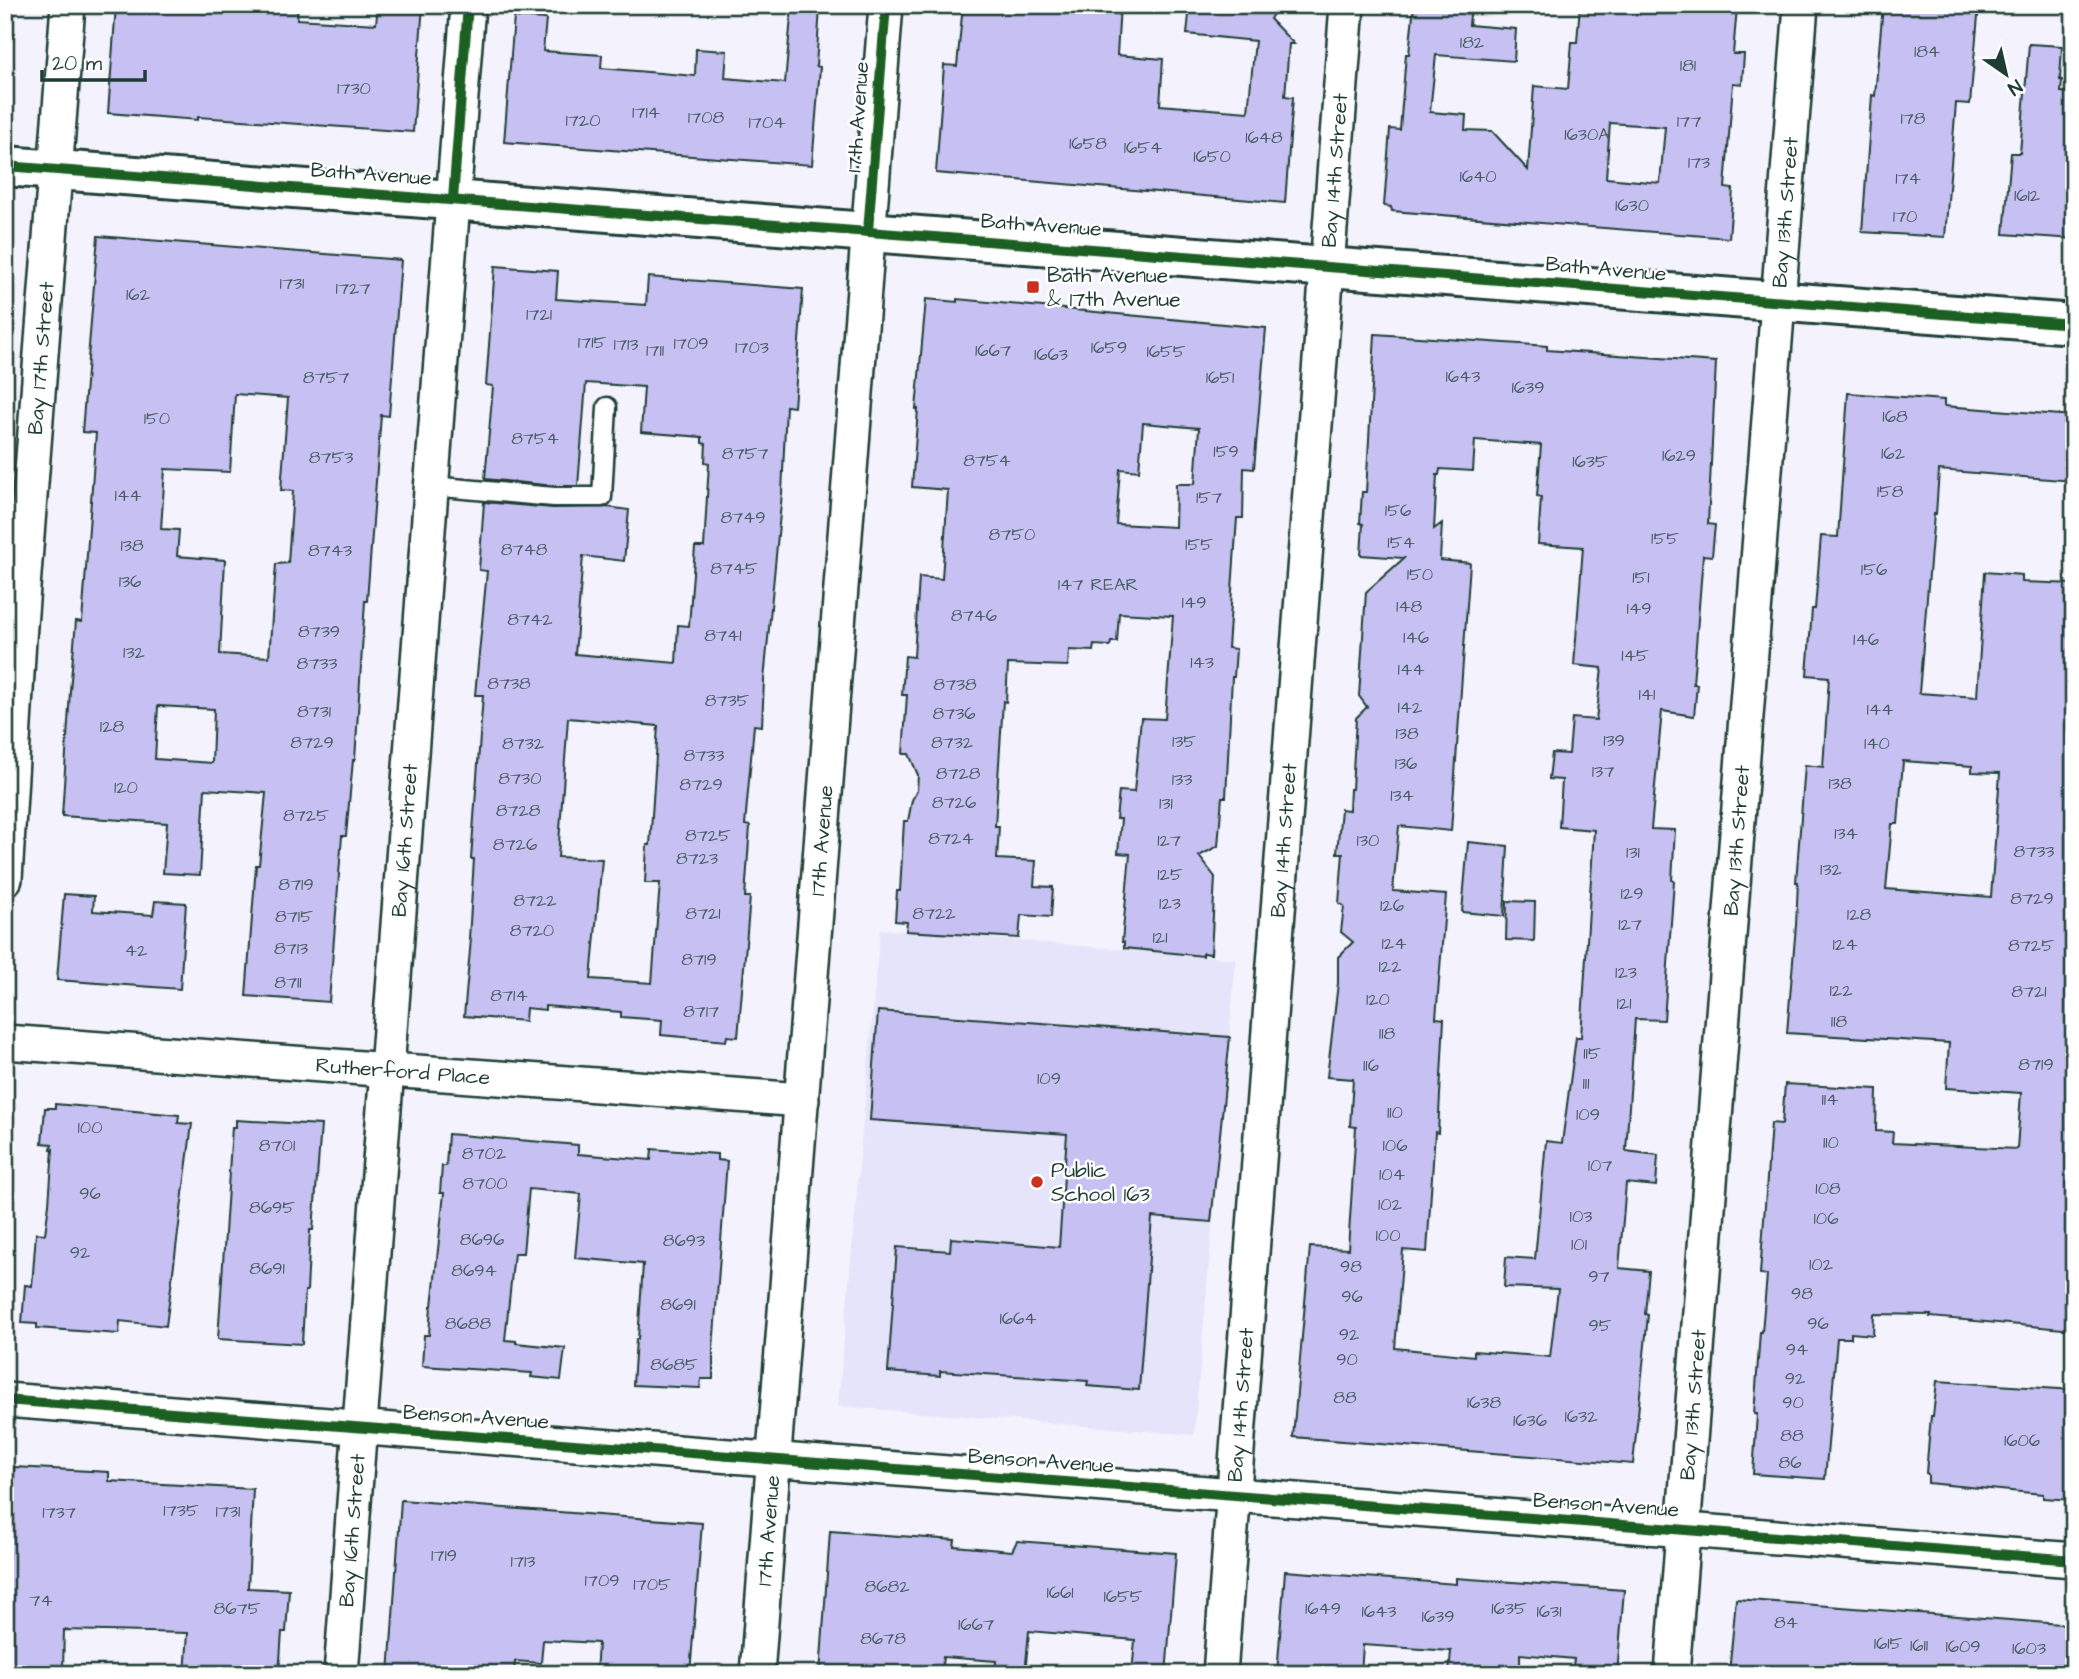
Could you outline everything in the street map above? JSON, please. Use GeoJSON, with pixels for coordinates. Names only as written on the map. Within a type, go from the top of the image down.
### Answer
{"type":"FeatureCollection","features":[{"type":"Feature","properties":{"kind":"street","name":"Bay 17th Street"},"geometry":{"type":"LineString","coordinates":[[5,879],[19,639],[68,5]]}},
{"type":"Feature","properties":{"kind":"street","name":"Bay 16th Street"},"geometry":{"type":"LineString","coordinates":[[341,1674],[468,5]]}},
{"type":"Feature","properties":{"kind":"street","name":"17th Avenue"},"geometry":{"type":"LineString","coordinates":[[757,1674],[886,5]]}},
{"type":"Feature","properties":{"kind":"street","name":"Bay 14th Street"},"geometry":{"type":"LineString","coordinates":[[1220,1674],[1347,5]]}},
{"type":"Feature","properties":{"kind":"street","name":"Bay 13th Street"},"geometry":{"type":"LineString","coordinates":[[1672,1674],[1801,5]]}},
{"type":"Feature","properties":{"kind":"street","name":"Bath Avenue"},"geometry":{"type":"LineString","coordinates":[[5,166],[2074,324]]}},
{"type":"Feature","properties":{"kind":"street","name":"Rutherford Place"},"geometry":{"type":"LineString","coordinates":[[5,1042],[802,1100]]}},
{"type":"Feature","properties":{"kind":"street","name":"Benson Avenue"},"geometry":{"type":"LineString","coordinates":[[5,1400],[2074,1560]]}},
{"type":"Feature","properties":{"kind":"lane"},"geometry":{"type":"LineString","coordinates":[[431,486],[554,497],[602,497],[607,407]]}},
{"type":"Feature","properties":{"kind":"shaded area","name":"Public School 163"},"geometry":{"type":"Polygon","coordinates":[[[880,929],[1236,959],[1194,1435],[838,1406],[880,929]]]}},
{"type":"Feature","properties":{"kind":"building"},"geometry":{"type":"Polygon","coordinates":[[[116,5],[298,5],[297,19],[376,24],[378,5],[423,5],[413,132],[108,113],[116,5]]]}},
{"type":"Feature","properties":{"kind":"building"},"geometry":{"type":"Polygon","coordinates":[[[963,5],[1120,5],[1117,55],[1163,59],[1160,105],[1248,112],[1255,41],[1187,34],[1190,5],[1278,5],[1270,19],[1294,44],[1289,44],[1285,96],[1293,97],[1285,203],[936,173],[944,65],[957,66],[963,5]]]}},
{"type":"Feature","properties":{"kind":"building"},"geometry":{"type":"Polygon","coordinates":[[[1414,5],[1471,5],[1469,25],[1516,29],[1514,61],[1436,55],[1430,112],[1466,115],[1465,130],[1492,131],[1528,170],[1534,86],[1568,89],[1572,42],[1577,42],[1580,5],[1650,9],[1650,5],[1737,7],[1733,54],[1744,54],[1742,84],[1733,83],[1725,188],[1733,189],[1729,238],[1392,211],[1391,207],[1384,206],[1390,129],[1400,130],[1406,54],[1409,54],[1414,5]],[[1610,123],[1606,178],[1660,183],[1665,127],[1610,123]]]}},
{"type":"Feature","properties":{"kind":"building"},"geometry":{"type":"Polygon","coordinates":[[[1883,5],[1979,5],[1970,104],[1956,103],[1945,237],[1862,232],[1872,95],[1875,96],[1883,5]]]}},
{"type":"Feature","properties":{"kind":"building"},"geometry":{"type":"Polygon","coordinates":[[[792,6],[820,8],[816,66],[820,67],[812,165],[504,142],[514,17],[546,19],[543,51],[602,55],[601,68],[695,76],[696,49],[727,51],[725,78],[785,83],[792,6]]]}},
{"type":"Feature","properties":{"kind":"building"},"geometry":{"type":"Polygon","coordinates":[[[2029,44],[2062,46],[2061,92],[2074,93],[2074,239],[2004,234],[2011,153],[2020,153],[2029,44]]]}},
{"type":"Feature","properties":{"kind":"building"},"geometry":{"type":"Polygon","coordinates":[[[98,236],[401,260],[389,416],[381,415],[355,760],[346,836],[342,836],[329,1002],[246,996],[256,865],[259,865],[266,793],[205,789],[200,875],[163,873],[167,823],[62,816],[76,621],[82,622],[96,433],[82,432],[98,236]],[[235,394],[230,472],[165,469],[161,529],[179,530],[177,556],[225,560],[220,654],[269,657],[276,564],[288,563],[293,491],[281,490],[288,398],[235,394]],[[158,706],[155,759],[212,763],[214,709],[158,706]]]}},
{"type":"Feature","properties":{"kind":"building"},"geometry":{"type":"Polygon","coordinates":[[[495,266],[558,271],[556,299],[646,305],[648,277],[803,289],[794,407],[786,406],[782,493],[762,726],[754,725],[745,825],[750,826],[745,897],[750,897],[738,1037],[727,1036],[726,1041],[661,1035],[662,1020],[621,1017],[621,1012],[545,1006],[545,1010],[526,1008],[525,1021],[464,1016],[471,939],[474,859],[471,859],[483,695],[475,695],[487,571],[479,570],[484,502],[553,508],[607,507],[629,510],[624,561],[583,556],[575,654],[676,663],[678,625],[689,626],[695,547],[704,547],[709,463],[705,462],[706,444],[702,443],[702,437],[641,432],[644,387],[586,383],[578,486],[485,479],[493,386],[486,385],[495,266]],[[568,718],[558,857],[602,859],[591,979],[652,983],[660,883],[645,883],[658,726],[568,718]]]}},
{"type":"Feature","properties":{"kind":"building"},"geometry":{"type":"Polygon","coordinates":[[[926,299],[957,302],[957,299],[1266,328],[1254,469],[1244,468],[1243,518],[1237,518],[1228,648],[1236,649],[1232,677],[1226,797],[1222,797],[1218,846],[1199,856],[1215,877],[1211,954],[1203,953],[1203,956],[1124,948],[1122,942],[1130,854],[1118,853],[1121,819],[1116,819],[1119,791],[1134,792],[1141,718],[1165,719],[1173,616],[1119,613],[1117,642],[1111,642],[1110,646],[1094,645],[1093,651],[1069,650],[1068,666],[1008,664],[995,826],[999,826],[997,859],[1036,861],[1034,886],[1053,887],[1051,917],[1021,915],[1019,938],[906,931],[907,922],[895,921],[897,891],[900,891],[904,821],[908,821],[912,800],[917,791],[918,775],[909,754],[903,754],[907,695],[902,695],[905,656],[914,657],[919,577],[942,579],[948,490],[912,487],[926,299]],[[1143,423],[1139,471],[1120,469],[1116,524],[1175,527],[1176,484],[1195,484],[1199,428],[1143,423]]]}},
{"type":"Feature","properties":{"kind":"building"},"geometry":{"type":"Polygon","coordinates":[[[1375,334],[1547,346],[1547,350],[1716,362],[1708,524],[1715,525],[1712,556],[1703,555],[1693,684],[1697,684],[1694,716],[1662,711],[1651,829],[1675,830],[1664,1020],[1635,1019],[1626,1151],[1658,1155],[1656,1186],[1626,1183],[1619,1268],[1649,1271],[1645,1314],[1648,1315],[1633,1464],[1293,1437],[1310,1247],[1348,1249],[1356,1127],[1350,1126],[1353,1079],[1327,1077],[1338,983],[1338,957],[1353,942],[1341,932],[1344,906],[1339,903],[1343,853],[1337,853],[1341,809],[1349,810],[1352,789],[1356,718],[1367,707],[1359,696],[1366,592],[1404,558],[1361,555],[1362,492],[1366,492],[1375,334]],[[1475,440],[1473,471],[1440,469],[1437,475],[1434,529],[1442,523],[1440,560],[1470,563],[1451,831],[1399,826],[1393,891],[1446,895],[1436,1018],[1444,1019],[1438,1133],[1435,1132],[1427,1252],[1403,1250],[1395,1348],[1474,1356],[1474,1351],[1550,1357],[1558,1289],[1504,1287],[1506,1257],[1535,1259],[1546,1141],[1562,1143],[1576,1037],[1581,1037],[1594,830],[1559,827],[1562,780],[1549,779],[1552,753],[1569,754],[1572,718],[1596,720],[1602,668],[1574,665],[1583,547],[1538,544],[1541,497],[1537,496],[1541,445],[1475,440]]]}},
{"type":"Feature","properties":{"kind":"building"},"geometry":{"type":"Polygon","coordinates":[[[1848,393],[1944,400],[1944,406],[2074,416],[2074,481],[1939,470],[1919,693],[1977,697],[1985,572],[2022,575],[2022,582],[2074,584],[2074,1330],[1930,1317],[1931,1315],[1874,1314],[1873,1335],[1851,1333],[1851,1338],[1837,1338],[1825,1479],[1753,1474],[1757,1414],[1754,1414],[1767,1275],[1760,1274],[1771,1123],[1782,1124],[1785,1084],[1877,1089],[1876,1131],[1893,1132],[1892,1143],[2017,1149],[2021,1093],[1946,1088],[1949,1043],[1787,1033],[1805,765],[1823,767],[1829,677],[1807,675],[1812,609],[1815,609],[1821,536],[1838,537],[1848,393]],[[1903,761],[1898,824],[1892,824],[1886,889],[1991,897],[2000,773],[1972,772],[1972,766],[1903,761]]]}},
{"type":"Feature","properties":{"kind":"building"},"geometry":{"type":"Polygon","coordinates":[[[1468,842],[1508,846],[1504,916],[1462,912],[1468,842]]]}},
{"type":"Feature","properties":{"kind":"building"},"geometry":{"type":"Polygon","coordinates":[[[64,894],[94,896],[93,911],[153,915],[155,901],[186,903],[180,989],[57,980],[64,894]]]}},
{"type":"Feature","properties":{"kind":"building"},"geometry":{"type":"Polygon","coordinates":[[[1507,901],[1535,902],[1534,941],[1506,940],[1507,901]]]}},
{"type":"Feature","properties":{"kind":"building"},"geometry":{"type":"Polygon","coordinates":[[[878,1011],[1230,1037],[1211,1222],[1152,1217],[1139,1390],[1087,1386],[1088,1381],[940,1371],[940,1376],[888,1372],[897,1247],[950,1251],[951,1238],[1059,1247],[1067,1134],[870,1120],[878,1011]]]}},
{"type":"Feature","properties":{"kind":"building"},"geometry":{"type":"Polygon","coordinates":[[[55,1104],[179,1115],[178,1123],[192,1124],[166,1326],[120,1321],[119,1334],[37,1328],[37,1324],[22,1323],[25,1285],[32,1286],[36,1233],[45,1234],[53,1149],[52,1144],[42,1143],[45,1108],[55,1108],[55,1104]]]}},
{"type":"Feature","properties":{"kind":"building"},"geometry":{"type":"Polygon","coordinates":[[[236,1120],[321,1125],[302,1344],[218,1339],[232,1127],[236,1127],[236,1120]]]}},
{"type":"Feature","properties":{"kind":"building"},"geometry":{"type":"Polygon","coordinates":[[[448,1134],[578,1145],[578,1154],[651,1160],[652,1149],[717,1154],[717,1160],[727,1161],[713,1379],[701,1379],[700,1388],[633,1385],[643,1264],[575,1258],[581,1194],[529,1189],[523,1253],[514,1253],[505,1340],[565,1348],[561,1380],[531,1377],[532,1373],[422,1366],[424,1335],[429,1335],[444,1193],[440,1193],[442,1166],[446,1166],[448,1134]]]}},
{"type":"Feature","properties":{"kind":"building"},"geometry":{"type":"Polygon","coordinates":[[[1937,1381],[2074,1390],[2074,1500],[2043,1498],[2043,1494],[1928,1483],[1926,1473],[1931,1416],[1937,1381]]]}},
{"type":"Feature","properties":{"kind":"building"},"geometry":{"type":"Polygon","coordinates":[[[14,1467],[109,1472],[109,1481],[253,1489],[248,1588],[289,1590],[279,1674],[185,1674],[188,1633],[64,1630],[63,1669],[50,1669],[50,1674],[6,1674],[5,1562],[8,1563],[14,1467]]]}},
{"type":"Feature","properties":{"kind":"building"},"geometry":{"type":"Polygon","coordinates":[[[401,1500],[702,1523],[690,1674],[596,1674],[598,1643],[543,1640],[541,1663],[515,1661],[514,1674],[389,1674],[401,1500]]]}},
{"type":"Feature","properties":{"kind":"building"},"geometry":{"type":"Polygon","coordinates":[[[830,1531],[955,1540],[954,1546],[1012,1551],[1017,1541],[1176,1553],[1166,1674],[1132,1674],[1135,1640],[1029,1631],[1025,1674],[995,1674],[996,1661],[943,1657],[941,1674],[820,1674],[830,1531]]]}},
{"type":"Feature","properties":{"kind":"building"},"geometry":{"type":"Polygon","coordinates":[[[1285,1571],[1456,1584],[1456,1578],[1624,1590],[1617,1674],[1572,1674],[1574,1659],[1520,1654],[1520,1674],[1449,1674],[1451,1651],[1363,1645],[1361,1674],[1277,1674],[1285,1571]]]}},
{"type":"Feature","properties":{"kind":"building"},"geometry":{"type":"Polygon","coordinates":[[[1736,1599],[2074,1625],[2071,1674],[1729,1674],[1736,1599]]]}},
{"type":"Feature","properties":{"kind":"cycle path"},"geometry":{"type":"LineString","coordinates":[[453,199],[468,5]]}},
{"type":"Feature","properties":{"kind":"cycle path"},"geometry":{"type":"LineString","coordinates":[[868,231],[886,5]]}},
{"type":"Feature","properties":{"kind":"cycle path"},"geometry":{"type":"LineString","coordinates":[[5,166],[2074,324]]}},
{"type":"Feature","properties":{"kind":"cycle path"},"geometry":{"type":"LineString","coordinates":[[5,1400],[2074,1560]]}},
{"type":"Feature","properties":{"kind":"place","name":"Bath Avenue & 17th Avenue"},"geometry":{"type":"Point","coordinates":[1033,287]}},
{"type":"Feature","properties":{"kind":"place","name":"Public School 163"},"geometry":{"type":"Point","coordinates":[1037,1182]}}]}
